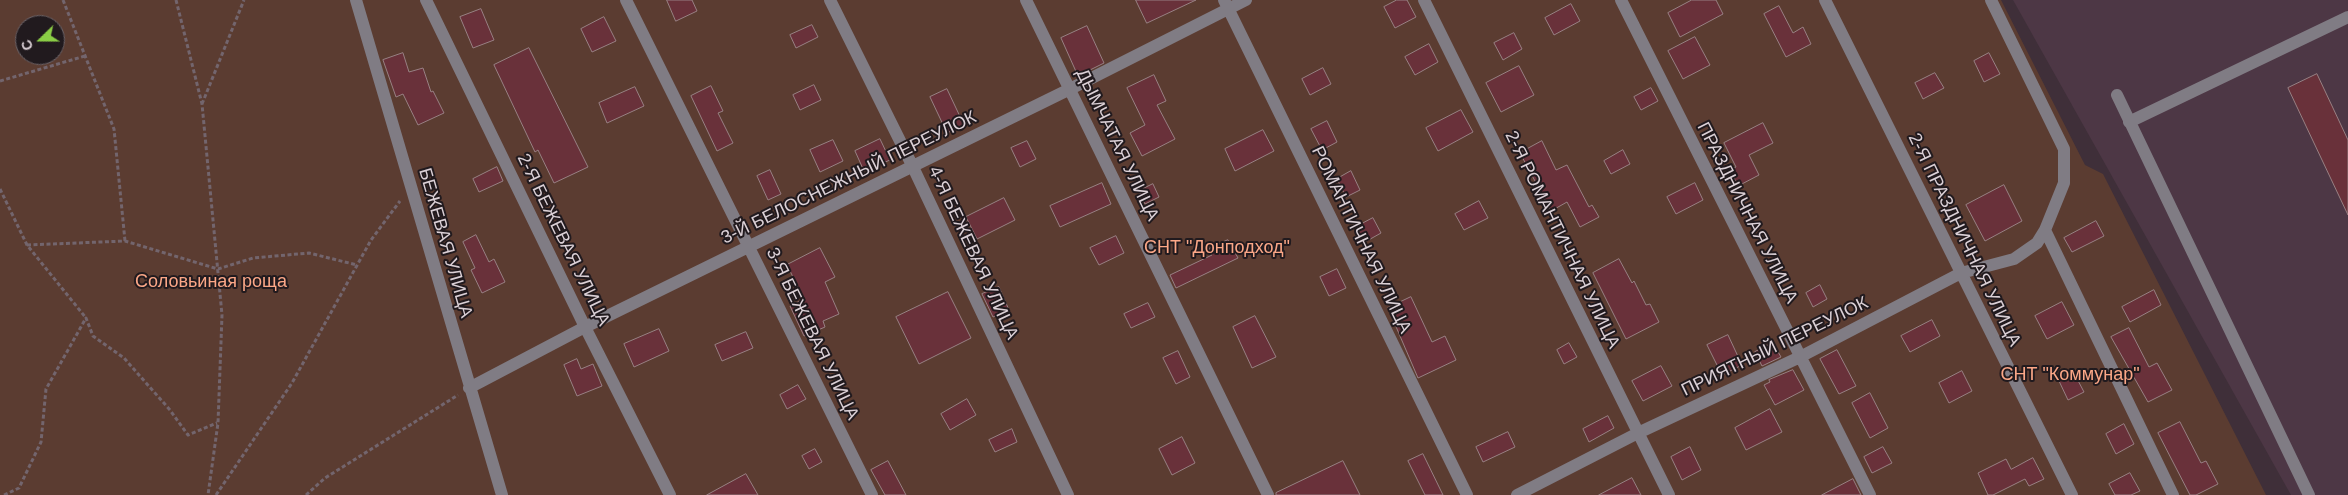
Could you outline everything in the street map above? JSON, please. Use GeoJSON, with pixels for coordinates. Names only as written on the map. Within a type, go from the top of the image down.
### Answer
{"type":"FeatureCollection","features":[{"type":"Feature","properties":{"kind":"street","name":"БЕЖЕВАЯ УЛИЦА"},"geometry":{"type":"LineString","coordinates":[[356,0],[502,495]]}},
{"type":"Feature","properties":{"kind":"street","name":"2-Я БЕЖЕВАЯ УЛИЦА"},"geometry":{"type":"LineString","coordinates":[[426,0],[585,328],[670,495]]}},
{"type":"Feature","properties":{"kind":"street","name":"3-Я БЕЖЕВАЯ УЛИЦА"},"geometry":{"type":"LineString","coordinates":[[626,0],[872,495]]}},
{"type":"Feature","properties":{"kind":"street","name":"4-Я БЕЖЕВАЯ УЛИЦА"},"geometry":{"type":"LineString","coordinates":[[830,0],[912,165],[1068,495]]}},
{"type":"Feature","properties":{"kind":"street","name":"ДЫМЧАТАЯ УЛИЦА"},"geometry":{"type":"LineString","coordinates":[[1026,0],[1268,495]]}},
{"type":"Feature","properties":{"kind":"street","name":"3-Й БЕЛОСНЕЖНЫЙ ПЕРЕУЛОК"},"geometry":{"type":"LineString","coordinates":[[469,388],[912,165],[1070,89],[1226,4],[1246,0]]}},
{"type":"Feature","properties":{"kind":"street","name":"2-Я РОМАНТИЧНАЯ УЛИЦА"},"geometry":{"type":"LineString","coordinates":[[1424,0],[1669,495]]}},
{"type":"Feature","properties":{"kind":"street","name":"ПРАЗДНИЧНАЯ УЛИЦА"},"geometry":{"type":"LineString","coordinates":[[1621,0],[1870,495]]}},
{"type":"Feature","properties":{"kind":"street","name":"2-Я ПРАЗДНИЧНАЯ УЛИЦА"},"geometry":{"type":"LineString","coordinates":[[1825,0],[2072,495]]}},
{"type":"Feature","properties":{"kind":"street","name":"ПРИЯТНЫЙ ПЕРЕУЛОК"},"geometry":{"type":"LineString","coordinates":[[1517,495],[1638,433],[1800,357],[1961,273],[2014,259],[2037,243],[2045,230],[2064,183],[2064,149],[1991,0]]}},
{"type":"Feature","properties":{"kind":"street","name":"РОМАНТИЧНАЯ УЛИЦА"},"geometry":{"type":"LineString","coordinates":[[1226,4],[1467,495]]}},
{"type":"Feature","properties":{"kind":"street"},"geometry":{"type":"LineString","coordinates":[[2129,122],[2348,17]]}},
{"type":"Feature","properties":{"kind":"street"},"geometry":{"type":"LineString","coordinates":[[2117,95],[2309,495]]}},
{"type":"Feature","properties":{"kind":"street"},"geometry":{"type":"LineString","coordinates":[[2045,230],[2173,495]]}},
{"type":"Feature","properties":{"kind":"path"},"geometry":{"type":"LineString","coordinates":[[63,0],[114,129],[125,241]]}},
{"type":"Feature","properties":{"kind":"path"},"geometry":{"type":"LineString","coordinates":[[176,0],[202,104],[222,315],[218,423],[208,495]]}},
{"type":"Feature","properties":{"kind":"path"},"geometry":{"type":"LineString","coordinates":[[202,104],[244,0]]}},
{"type":"Feature","properties":{"kind":"path"},"geometry":{"type":"LineString","coordinates":[[0,81],[85,56]]}},
{"type":"Feature","properties":{"kind":"path"},"geometry":{"type":"LineString","coordinates":[[216,495],[292,383],[371,240],[410,187]]}},
{"type":"Feature","properties":{"kind":"path"},"geometry":{"type":"LineString","coordinates":[[0,189],[27,245],[86,318],[93,336],[124,358],[170,410],[188,435],[218,423]]}},
{"type":"Feature","properties":{"kind":"path"},"geometry":{"type":"LineString","coordinates":[[27,245],[125,241],[218,269],[253,258],[309,253],[357,265]]}},
{"type":"Feature","properties":{"kind":"path"},"geometry":{"type":"LineString","coordinates":[[4,495],[19,488],[41,442],[46,390],[86,318]]}},
{"type":"Feature","properties":{"kind":"path"},"geometry":{"type":"LineString","coordinates":[[306,495],[325,478],[469,388]]}},
{"type":"Feature","properties":{"kind":"shaded area"},"geometry":{"type":"Polygon","coordinates":[[[2013,0],[2348,0],[2348,495],[2291,495],[2013,0]]]}},
{"type":"Feature","properties":{"kind":"green space","name":"СНТ \"Донподход\""},"geometry":{"type":"Polygon","coordinates":[[[0,0],[2001,0],[2085,165],[2103,174],[2266,495],[0,495],[0,0]]]}},
{"type":"Feature","properties":{"kind":"building"},"geometry":{"type":"Polygon","coordinates":[[[667,0],[692,0],[697,11],[676,21],[667,0]]]}},
{"type":"Feature","properties":{"kind":"building"},"geometry":{"type":"Polygon","coordinates":[[[1136,0],[1196,0],[1147,23],[1136,0]]]}},
{"type":"Feature","properties":{"kind":"building"},"geometry":{"type":"Polygon","coordinates":[[[1397,0],[1407,0],[1416,17],[1395,28],[1384,7],[1397,0]]]}},
{"type":"Feature","properties":{"kind":"building"},"geometry":{"type":"Polygon","coordinates":[[[1692,0],[1716,0],[1723,14],[1680,37],[1668,13],[1692,0]]]}},
{"type":"Feature","properties":{"kind":"building"},"geometry":{"type":"Polygon","coordinates":[[[1571,4],[1580,21],[1554,35],[1545,18],[1571,4]]]}},
{"type":"Feature","properties":{"kind":"building"},"geometry":{"type":"Polygon","coordinates":[[[1779,6],[1793,33],[1803,27],[1811,44],[1786,57],[1764,14],[1779,6]]]}},
{"type":"Feature","properties":{"kind":"building"},"geometry":{"type":"Polygon","coordinates":[[[481,9],[494,40],[473,48],[460,17],[481,9]]]}},
{"type":"Feature","properties":{"kind":"building"},"geometry":{"type":"Polygon","coordinates":[[[604,17],[616,41],[592,52],[581,29],[604,17]]]}},
{"type":"Feature","properties":{"kind":"building"},"geometry":{"type":"Polygon","coordinates":[[[812,25],[818,37],[796,48],[790,35],[812,25]]]}},
{"type":"Feature","properties":{"kind":"building"},"geometry":{"type":"Polygon","coordinates":[[[1087,26],[1104,63],[1078,76],[1061,38],[1087,26]]]}},
{"type":"Feature","properties":{"kind":"building"},"geometry":{"type":"Polygon","coordinates":[[[1514,33],[1522,49],[1503,60],[1494,43],[1514,33]]]}},
{"type":"Feature","properties":{"kind":"building"},"geometry":{"type":"Polygon","coordinates":[[[1695,37],[1710,65],[1683,79],[1668,51],[1695,37]]]}},
{"type":"Feature","properties":{"kind":"building"},"geometry":{"type":"Polygon","coordinates":[[[1429,44],[1438,62],[1415,75],[1405,57],[1429,44]]]}},
{"type":"Feature","properties":{"kind":"building"},"geometry":{"type":"Polygon","coordinates":[[[529,48],[588,167],[554,183],[538,150],[535,152],[494,65],[529,48]]]}},
{"type":"Feature","properties":{"kind":"building"},"geometry":{"type":"Polygon","coordinates":[[[403,53],[409,72],[423,68],[431,92],[433,91],[444,113],[418,125],[403,94],[396,97],[383,60],[403,53]]]}},
{"type":"Feature","properties":{"kind":"building"},"geometry":{"type":"Polygon","coordinates":[[[1989,53],[2000,74],[1984,82],[1974,61],[1989,53]]]}},
{"type":"Feature","properties":{"kind":"building"},"geometry":{"type":"Polygon","coordinates":[[[1519,66],[1534,95],[1501,112],[1486,83],[1519,66]]]}},
{"type":"Feature","properties":{"kind":"building"},"geometry":{"type":"Polygon","coordinates":[[[1323,68],[1331,84],[1310,95],[1302,79],[1323,68]]]}},
{"type":"Feature","properties":{"kind":"building"},"geometry":{"type":"Polygon","coordinates":[[[1935,73],[1944,88],[1923,99],[1915,83],[1935,73]]]}},
{"type":"Feature","properties":{"kind":"building"},"geometry":{"type":"Polygon","coordinates":[[[2317,74],[2348,140],[2348,215],[2288,88],[2317,74]]]}},
{"type":"Feature","properties":{"kind":"building"},"geometry":{"type":"Polygon","coordinates":[[[1154,75],[1166,101],[1157,105],[1175,139],[1142,156],[1130,133],[1145,125],[1127,88],[1154,75]]]}},
{"type":"Feature","properties":{"kind":"building"},"geometry":{"type":"Polygon","coordinates":[[[814,85],[821,100],[800,110],[793,95],[814,85]]]}},
{"type":"Feature","properties":{"kind":"building"},"geometry":{"type":"Polygon","coordinates":[[[711,86],[723,111],[718,113],[733,143],[717,151],[691,96],[711,86]]]}},
{"type":"Feature","properties":{"kind":"building"},"geometry":{"type":"Polygon","coordinates":[[[635,87],[644,106],[607,123],[599,103],[635,87]]]}},
{"type":"Feature","properties":{"kind":"building"},"geometry":{"type":"Polygon","coordinates":[[[1651,88],[1658,101],[1641,110],[1634,97],[1651,88]]]}},
{"type":"Feature","properties":{"kind":"building"},"geometry":{"type":"Polygon","coordinates":[[[947,89],[964,125],[947,133],[930,97],[947,89]]]}},
{"type":"Feature","properties":{"kind":"building"},"geometry":{"type":"Polygon","coordinates":[[[1461,110],[1473,132],[1438,151],[1426,128],[1461,110]]]}},
{"type":"Feature","properties":{"kind":"building"},"geometry":{"type":"Polygon","coordinates":[[[1327,121],[1337,142],[1322,150],[1311,129],[1327,121]]]}},
{"type":"Feature","properties":{"kind":"building"},"geometry":{"type":"Polygon","coordinates":[[[1763,123],[1773,143],[1749,155],[1759,175],[1738,186],[1730,170],[1736,167],[1724,143],[1763,123]]]}},
{"type":"Feature","properties":{"kind":"building"},"geometry":{"type":"Polygon","coordinates":[[[1263,130],[1274,151],[1235,171],[1225,149],[1263,130]]]}},
{"type":"Feature","properties":{"kind":"building"},"geometry":{"type":"Polygon","coordinates":[[[880,139],[890,160],[864,171],[855,151],[880,139]]]}},
{"type":"Feature","properties":{"kind":"building"},"geometry":{"type":"Polygon","coordinates":[[[833,140],[843,161],[820,172],[810,150],[833,140]]]}},
{"type":"Feature","properties":{"kind":"building"},"geometry":{"type":"Polygon","coordinates":[[[1027,141],[1036,159],[1020,167],[1011,148],[1027,141]]]}},
{"type":"Feature","properties":{"kind":"building"},"geometry":{"type":"Polygon","coordinates":[[[1542,141],[1556,170],[1567,165],[1589,207],[1592,205],[1599,217],[1580,227],[1567,202],[1551,211],[1520,153],[1542,141]]]}},
{"type":"Feature","properties":{"kind":"building"},"geometry":{"type":"Polygon","coordinates":[[[1623,150],[1630,164],[1611,174],[1604,161],[1623,150]]]}},
{"type":"Feature","properties":{"kind":"building"},"geometry":{"type":"Polygon","coordinates":[[[497,167],[503,181],[479,192],[473,179],[497,167]]]}},
{"type":"Feature","properties":{"kind":"building"},"geometry":{"type":"Polygon","coordinates":[[[770,170],[781,194],[768,200],[757,176],[770,170]]]}},
{"type":"Feature","properties":{"kind":"building"},"geometry":{"type":"Polygon","coordinates":[[[1351,171],[1360,190],[1346,197],[1337,179],[1351,171]]]}},
{"type":"Feature","properties":{"kind":"building"},"geometry":{"type":"Polygon","coordinates":[[[1102,183],[1111,204],[1060,227],[1050,206],[1102,183]]]}},
{"type":"Feature","properties":{"kind":"building"},"geometry":{"type":"Polygon","coordinates":[[[1695,183],[1703,200],[1676,214],[1667,197],[1695,183]]]}},
{"type":"Feature","properties":{"kind":"building"},"geometry":{"type":"Polygon","coordinates":[[[1153,184],[1159,197],[1145,204],[1139,191],[1153,184]]]}},
{"type":"Feature","properties":{"kind":"building"},"geometry":{"type":"Polygon","coordinates":[[[2004,185],[2022,221],[1985,241],[1966,205],[2004,185]]]}},
{"type":"Feature","properties":{"kind":"building"},"geometry":{"type":"Polygon","coordinates":[[[1004,198],[1015,220],[977,239],[966,217],[1004,198]]]}},
{"type":"Feature","properties":{"kind":"building"},"geometry":{"type":"Polygon","coordinates":[[[1479,201],[1488,218],[1464,230],[1455,214],[1479,201]]]}},
{"type":"Feature","properties":{"kind":"building"},"geometry":{"type":"Polygon","coordinates":[[[1373,218],[1381,233],[1365,242],[1356,227],[1373,218]]]}},
{"type":"Feature","properties":{"kind":"building"},"geometry":{"type":"Polygon","coordinates":[[[2096,221],[2104,236],[2072,252],[2064,238],[2096,221]]]}},
{"type":"Feature","properties":{"kind":"building"},"geometry":{"type":"Polygon","coordinates":[[[476,235],[489,262],[494,259],[505,282],[482,293],[471,270],[475,268],[463,242],[476,235]]]}},
{"type":"Feature","properties":{"kind":"building"},"geometry":{"type":"Polygon","coordinates":[[[1116,236],[1124,253],[1099,265],[1090,248],[1116,236]]]}},
{"type":"Feature","properties":{"kind":"building"},"geometry":{"type":"Polygon","coordinates":[[[1228,240],[1238,258],[1176,288],[1170,275],[1212,255],[1209,249],[1228,240]]]}},
{"type":"Feature","properties":{"kind":"building"},"geometry":{"type":"Polygon","coordinates":[[[820,248],[835,277],[825,282],[839,314],[823,321],[825,327],[804,336],[790,306],[804,299],[787,265],[820,248]]]}},
{"type":"Feature","properties":{"kind":"building"},"geometry":{"type":"Polygon","coordinates":[[[1619,259],[1632,283],[1634,281],[1646,305],[1650,304],[1659,322],[1626,339],[1593,273],[1619,259]]]}},
{"type":"Feature","properties":{"kind":"building"},"geometry":{"type":"Polygon","coordinates":[[[1337,269],[1346,288],[1329,296],[1320,277],[1337,269]]]}},
{"type":"Feature","properties":{"kind":"building"},"geometry":{"type":"Polygon","coordinates":[[[1820,285],[1827,299],[1813,307],[1806,293],[1820,285]]]}},
{"type":"Feature","properties":{"kind":"building"},"geometry":{"type":"Polygon","coordinates":[[[999,287],[1009,310],[993,317],[982,294],[999,287]]]}},
{"type":"Feature","properties":{"kind":"building"},"geometry":{"type":"Polygon","coordinates":[[[2154,290],[2161,305],[2130,322],[2122,307],[2154,290]]]}},
{"type":"Feature","properties":{"kind":"building"},"geometry":{"type":"Polygon","coordinates":[[[948,292],[971,338],[919,364],[896,317],[948,292]]]}},
{"type":"Feature","properties":{"kind":"building"},"geometry":{"type":"Polygon","coordinates":[[[1411,297],[1432,342],[1445,336],[1456,360],[1418,378],[1388,308],[1411,297]]]}},
{"type":"Feature","properties":{"kind":"building"},"geometry":{"type":"Polygon","coordinates":[[[2062,302],[2074,325],[2047,339],[2035,316],[2062,302]]]}},
{"type":"Feature","properties":{"kind":"building"},"geometry":{"type":"Polygon","coordinates":[[[1148,303],[1155,317],[1131,328],[1124,314],[1148,303]]]}},
{"type":"Feature","properties":{"kind":"building"},"geometry":{"type":"Polygon","coordinates":[[[1255,316],[1276,357],[1252,368],[1233,327],[1255,316]]]}},
{"type":"Feature","properties":{"kind":"building"},"geometry":{"type":"Polygon","coordinates":[[[1932,320],[1940,336],[1910,352],[1901,336],[1932,320]]]}},
{"type":"Feature","properties":{"kind":"building"},"geometry":{"type":"Polygon","coordinates":[[[2129,328],[2149,367],[2157,363],[2172,390],[2148,402],[2111,337],[2129,328]]]}},
{"type":"Feature","properties":{"kind":"building"},"geometry":{"type":"Polygon","coordinates":[[[659,329],[669,351],[634,367],[624,344],[659,329]]]}},
{"type":"Feature","properties":{"kind":"building"},"geometry":{"type":"Polygon","coordinates":[[[746,332],[753,348],[722,361],[715,345],[746,332]]]}},
{"type":"Feature","properties":{"kind":"building"},"geometry":{"type":"Polygon","coordinates":[[[1728,335],[1742,365],[1722,375],[1707,345],[1728,335]]]}},
{"type":"Feature","properties":{"kind":"building"},"geometry":{"type":"Polygon","coordinates":[[[1569,343],[1577,357],[1564,364],[1557,350],[1569,343]]]}},
{"type":"Feature","properties":{"kind":"building"},"geometry":{"type":"Polygon","coordinates":[[[1773,343],[1781,357],[1762,366],[1755,352],[1773,343]]]}},
{"type":"Feature","properties":{"kind":"building"},"geometry":{"type":"Polygon","coordinates":[[[1837,350],[1856,386],[1839,394],[1820,359],[1837,350]]]}},
{"type":"Feature","properties":{"kind":"building"},"geometry":{"type":"Polygon","coordinates":[[[1178,351],[1190,377],[1176,384],[1163,358],[1178,351]]]}},
{"type":"Feature","properties":{"kind":"building"},"geometry":{"type":"Polygon","coordinates":[[[577,359],[581,369],[593,364],[602,386],[577,396],[564,365],[577,359]]]}},
{"type":"Feature","properties":{"kind":"building"},"geometry":{"type":"Polygon","coordinates":[[[1661,366],[1672,386],[1643,401],[1632,381],[1661,366]]]}},
{"type":"Feature","properties":{"kind":"building"},"geometry":{"type":"Polygon","coordinates":[[[1793,370],[1804,390],[1775,405],[1764,385],[1770,382],[1769,380],[1793,370]]]}},
{"type":"Feature","properties":{"kind":"building"},"geometry":{"type":"Polygon","coordinates":[[[1962,371],[1972,391],[1949,403],[1939,383],[1962,371]]]}},
{"type":"Feature","properties":{"kind":"building"},"geometry":{"type":"Polygon","coordinates":[[[2074,373],[2084,392],[2068,400],[2059,381],[2074,373]]]}},
{"type":"Feature","properties":{"kind":"building"},"geometry":{"type":"Polygon","coordinates":[[[798,385],[806,399],[787,409],[780,395],[798,385]]]}},
{"type":"Feature","properties":{"kind":"building"},"geometry":{"type":"Polygon","coordinates":[[[1870,393],[1888,428],[1870,438],[1852,403],[1870,393]]]}},
{"type":"Feature","properties":{"kind":"building"},"geometry":{"type":"Polygon","coordinates":[[[967,399],[976,415],[950,430],[941,414],[967,399]]]}},
{"type":"Feature","properties":{"kind":"building"},"geometry":{"type":"Polygon","coordinates":[[[1770,409],[1782,432],[1746,450],[1735,428],[1770,409]]]}},
{"type":"Feature","properties":{"kind":"building"},"geometry":{"type":"Polygon","coordinates":[[[1608,416],[1614,428],[1589,442],[1583,429],[1608,416]]]}},
{"type":"Feature","properties":{"kind":"building"},"geometry":{"type":"Polygon","coordinates":[[[2180,422],[2201,463],[2206,461],[2218,484],[2196,495],[2190,495],[2158,433],[2180,422]]]}},
{"type":"Feature","properties":{"kind":"building"},"geometry":{"type":"Polygon","coordinates":[[[2124,424],[2134,444],[2116,454],[2106,434],[2124,424]]]}},
{"type":"Feature","properties":{"kind":"building"},"geometry":{"type":"Polygon","coordinates":[[[1012,429],[1017,442],[995,452],[989,440],[1012,429]]]}},
{"type":"Feature","properties":{"kind":"building"},"geometry":{"type":"Polygon","coordinates":[[[1508,432],[1515,447],[1483,462],[1476,447],[1508,432]]]}},
{"type":"Feature","properties":{"kind":"building"},"geometry":{"type":"Polygon","coordinates":[[[1182,437],[1195,463],[1172,475],[1159,449],[1182,437]]]}},
{"type":"Feature","properties":{"kind":"building"},"geometry":{"type":"Polygon","coordinates":[[[1690,447],[1701,470],[1682,480],[1671,457],[1690,447]]]}},
{"type":"Feature","properties":{"kind":"building"},"geometry":{"type":"Polygon","coordinates":[[[1883,447],[1892,463],[1872,473],[1864,457],[1883,447]]]}},
{"type":"Feature","properties":{"kind":"building"},"geometry":{"type":"Polygon","coordinates":[[[815,449],[822,462],[809,469],[802,456],[815,449]]]}},
{"type":"Feature","properties":{"kind":"building"},"geometry":{"type":"Polygon","coordinates":[[[1423,454],[1443,495],[1425,495],[1408,461],[1423,454]]]}},
{"type":"Feature","properties":{"kind":"building"},"geometry":{"type":"Polygon","coordinates":[[[2033,458],[2044,479],[2029,486],[2025,479],[1993,495],[1988,495],[1978,473],[2006,459],[2011,469],[2033,458]]]}},
{"type":"Feature","properties":{"kind":"building"},"geometry":{"type":"Polygon","coordinates":[[[888,461],[906,495],[885,495],[871,470],[888,461]]]}},
{"type":"Feature","properties":{"kind":"building"},"geometry":{"type":"Polygon","coordinates":[[[1343,461],[1360,495],[1276,495],[1276,493],[1343,461]]]}},
{"type":"Feature","properties":{"kind":"building"},"geometry":{"type":"Polygon","coordinates":[[[2130,473],[2140,491],[2131,495],[2115,495],[2109,484],[2130,473]]]}},
{"type":"Feature","properties":{"kind":"building"},"geometry":{"type":"Polygon","coordinates":[[[746,474],[758,495],[707,495],[746,474]]]}},
{"type":"Feature","properties":{"kind":"building"},"geometry":{"type":"Polygon","coordinates":[[[1632,478],[1641,495],[1599,495],[1632,478]]]}},
{"type":"Feature","properties":{"kind":"building"},"geometry":{"type":"Polygon","coordinates":[[[1853,479],[1861,495],[1822,495],[1853,479]]]}},
{"type":"Feature","properties":{"kind":"park label","name":"Соловьиная роща"},"geometry":{"type":"Point","coordinates":[211,282]}},
{"type":"Feature","properties":{"kind":"park label","name":"СНТ \"Коммунар\""},"geometry":{"type":"Point","coordinates":[2070,375]}}]}
